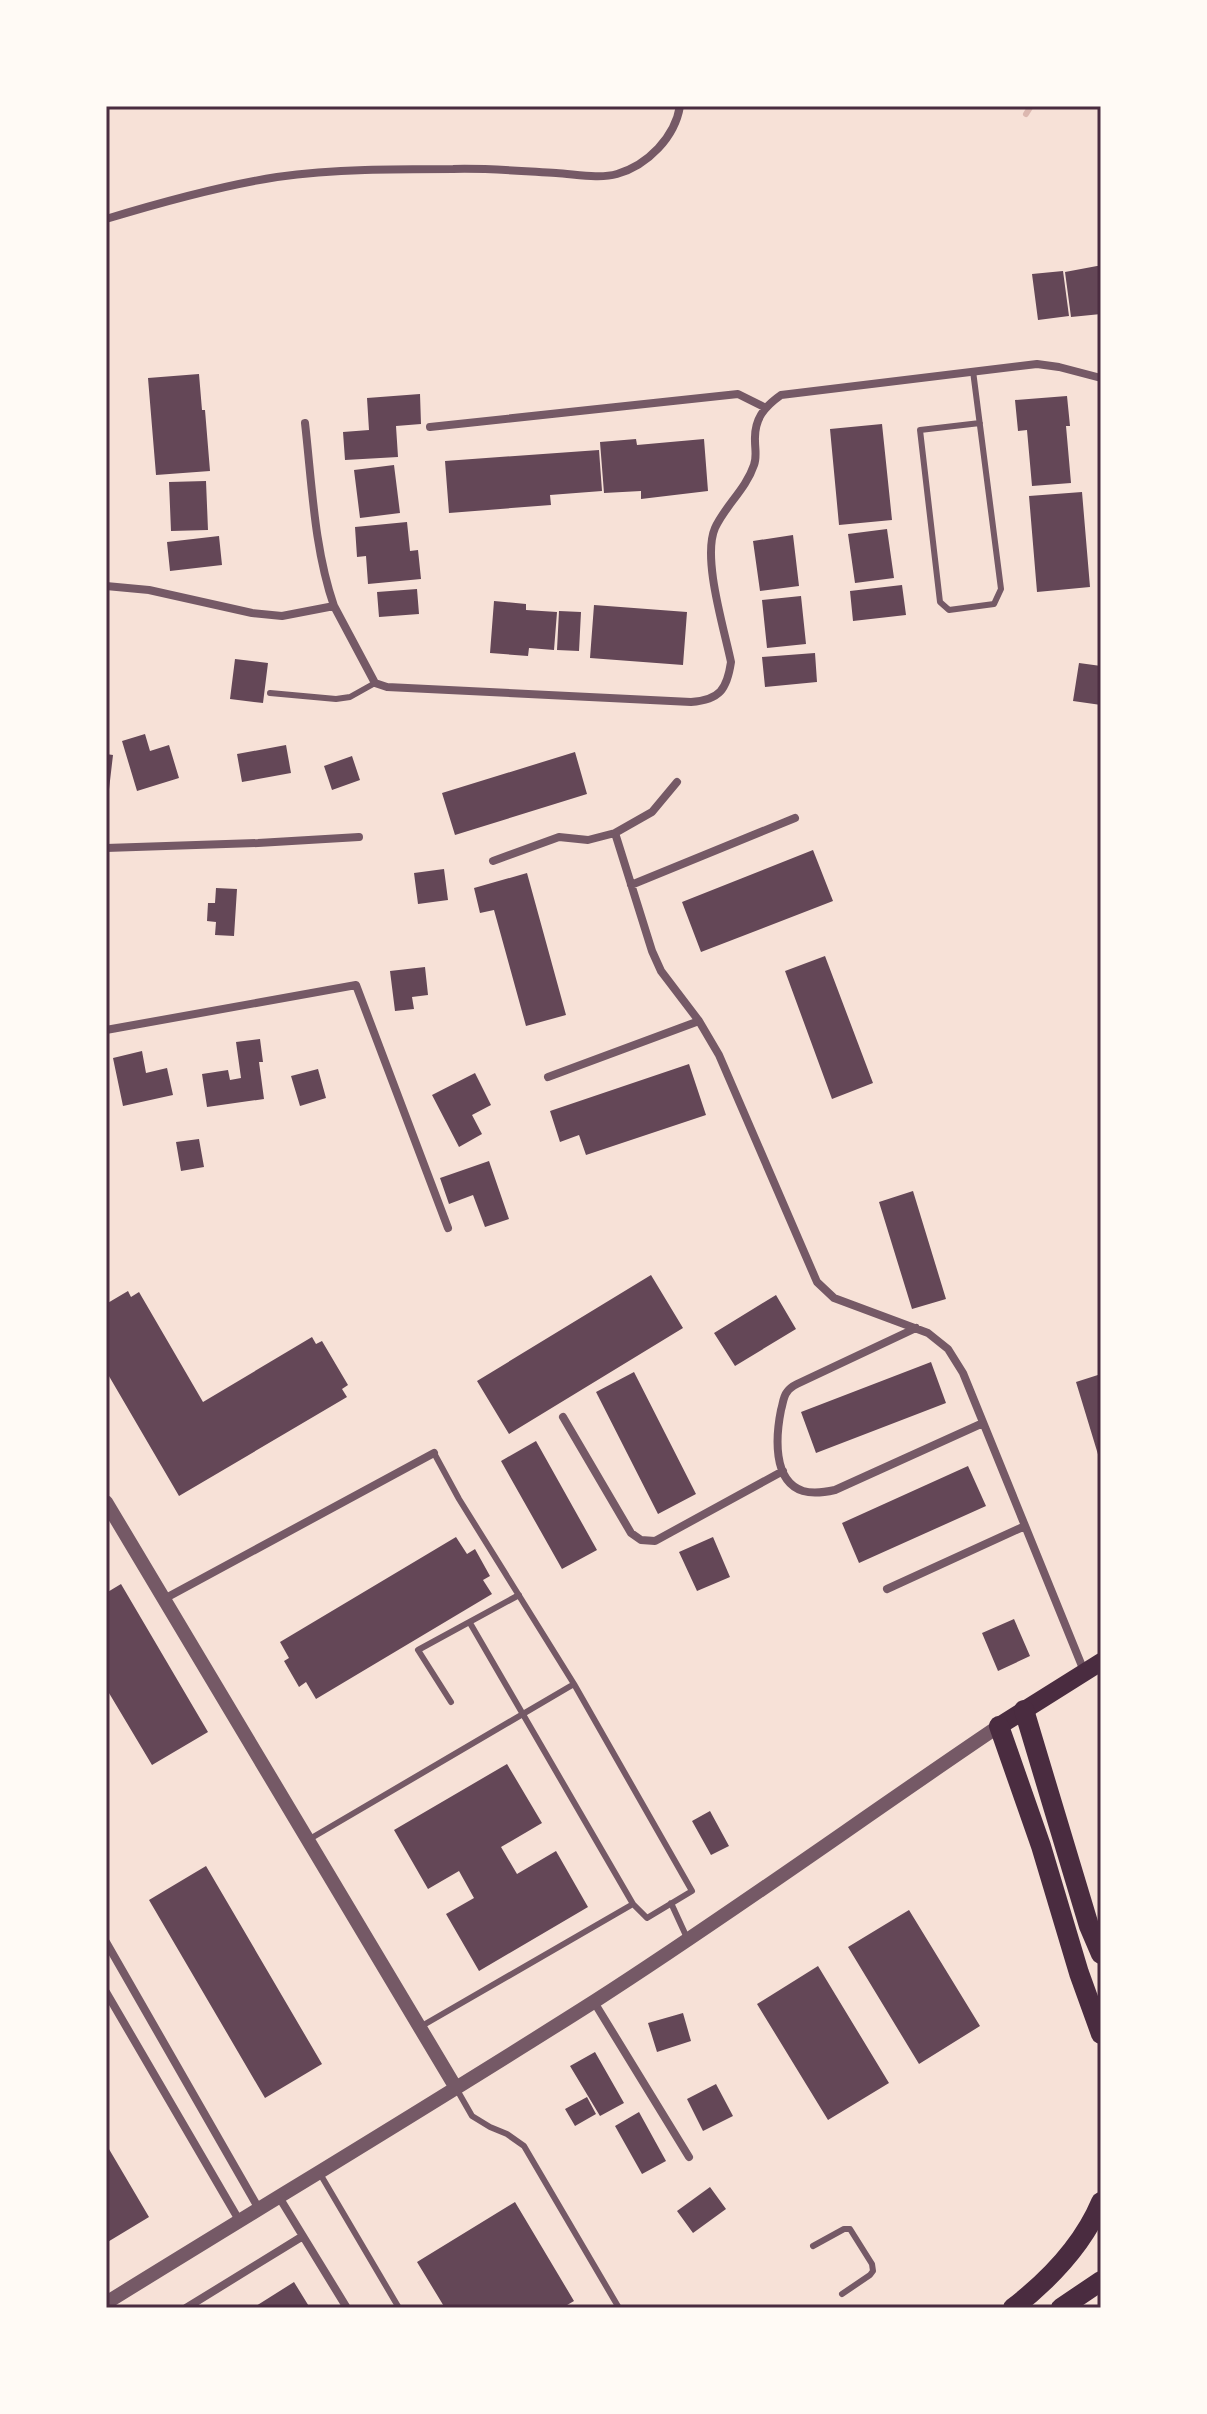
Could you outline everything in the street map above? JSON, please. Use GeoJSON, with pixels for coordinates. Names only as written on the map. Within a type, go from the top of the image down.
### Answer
{"type":"FeatureCollection","features":[{"type":"Feature","properties":{"kind":"highway"},"geometry":{"type":"LineString","coordinates":[[1024,1710],[1089,1926],[1101,1954]]}},
{"type":"Feature","properties":{"kind":"highway"},"geometry":{"type":"LineString","coordinates":[[999,1726],[1101,2034]]}},
{"type":"Feature","properties":{"kind":"highway"},"geometry":{"type":"LineString","coordinates":[[1013,2308],[1066,2258],[1101,2202]]}},
{"type":"Feature","properties":{"kind":"highway"},"geometry":{"type":"LineString","coordinates":[[1061,2308],[1101,2281]]}},
{"type":"Feature","properties":{"kind":"main road"},"geometry":{"type":"LineString","coordinates":[[999,1726],[1093,1667]]}},
{"type":"Feature","properties":{"kind":"street"},"geometry":{"type":"LineString","coordinates":[[106,219],[210,190],[278,177],[381,169],[484,168],[615,174],[634,167],[655,152],[675,126],[680,106]]}},
{"type":"Feature","properties":{"kind":"street"},"geometry":{"type":"LineString","coordinates":[[305,423],[325,580],[334,606],[375,683],[387,687],[708,701],[722,691],[731,662],[710,562],[710,544],[715,528],[752,472],[756,459],[754,432],[764,407],[781,395],[1037,364],[1101,378]]}},
{"type":"Feature","properties":{"kind":"street"},"geometry":{"type":"LineString","coordinates":[[430,427],[738,394],[764,407]]}},
{"type":"Feature","properties":{"kind":"street"},"geometry":{"type":"LineString","coordinates":[[106,586],[149,590],[252,613],[282,616],[334,606]]}},
{"type":"Feature","properties":{"kind":"street"},"geometry":{"type":"LineString","coordinates":[[493,861],[559,837],[588,840],[615,833],[652,812],[677,782]]}},
{"type":"Feature","properties":{"kind":"street"},"geometry":{"type":"LineString","coordinates":[[631,885],[795,818]]}},
{"type":"Feature","properties":{"kind":"street"},"geometry":{"type":"LineString","coordinates":[[615,833],[661,971],[699,1021],[731,1081],[817,1282],[834,1298],[928,1333],[948,1349],[963,1373],[1025,1526],[1093,1667]]}},
{"type":"Feature","properties":{"kind":"street"},"geometry":{"type":"LineString","coordinates":[[106,848],[359,837]]}},
{"type":"Feature","properties":{"kind":"street"},"geometry":{"type":"LineString","coordinates":[[106,1030],[356,985],[448,1228]]}},
{"type":"Feature","properties":{"kind":"street"},"geometry":{"type":"LineString","coordinates":[[548,1077],[699,1021]]}},
{"type":"Feature","properties":{"kind":"street"},"geometry":{"type":"LineString","coordinates":[[916,1328],[797,1384],[785,1394],[777,1430],[778,1452],[783,1471],[791,1483],[803,1491],[821,1493],[835,1490],[983,1423]]}},
{"type":"Feature","properties":{"kind":"street"},"geometry":{"type":"LineString","coordinates":[[563,1417],[631,1533],[641,1540],[655,1541],[783,1471]]}},
{"type":"Feature","properties":{"kind":"street"},"geometry":{"type":"LineString","coordinates":[[164,1599],[434,1453]]}},
{"type":"Feature","properties":{"kind":"street"},"geometry":{"type":"LineString","coordinates":[[106,1502],[456,2088]]}},
{"type":"Feature","properties":{"kind":"street"},"geometry":{"type":"LineString","coordinates":[[887,1589],[1025,1526]]}},
{"type":"Feature","properties":{"kind":"street"},"geometry":{"type":"LineString","coordinates":[[106,2303],[594,2002],[999,1726]]}},
{"type":"Feature","properties":{"kind":"street"},"geometry":{"type":"LineString","coordinates":[[106,1942],[259,2209]]}},
{"type":"Feature","properties":{"kind":"street"},"geometry":{"type":"LineString","coordinates":[[106,1992],[239,2220]]}},
{"type":"Feature","properties":{"kind":"street"},"geometry":{"type":"LineString","coordinates":[[594,2002],[689,2157]]}},
{"type":"Feature","properties":{"kind":"street"},"geometry":{"type":"LineString","coordinates":[[279,2197],[347,2308]]}},
{"type":"Feature","properties":{"kind":"street"},"geometry":{"type":"LineString","coordinates":[[186,2308],[303,2236]]}},
{"type":"Feature","properties":{"kind":"lane"},"geometry":{"type":"LineString","coordinates":[[973,371],[980,423],[1001,589],[994,604],[949,610],[940,602],[920,430],[980,423]]}},
{"type":"Feature","properties":{"kind":"lane"},"geometry":{"type":"LineString","coordinates":[[270,693],[336,699],[350,697],[375,683]]}},
{"type":"Feature","properties":{"kind":"lane"},"geometry":{"type":"LineString","coordinates":[[434,1453],[459,1499],[574,1684],[692,1891],[647,1918],[633,1904],[470,1623]]}},
{"type":"Feature","properties":{"kind":"lane"},"geometry":{"type":"LineString","coordinates":[[451,1702],[418,1650],[519,1595]]}},
{"type":"Feature","properties":{"kind":"lane"},"geometry":{"type":"LineString","coordinates":[[307,1841],[574,1684]]}},
{"type":"Feature","properties":{"kind":"lane"},"geometry":{"type":"LineString","coordinates":[[671,1903],[688,1940]]}},
{"type":"Feature","properties":{"kind":"lane"},"geometry":{"type":"LineString","coordinates":[[420,2027],[633,1904]]}},
{"type":"Feature","properties":{"kind":"lane"},"geometry":{"type":"LineString","coordinates":[[456,2088],[472,2116],[524,2146],[619,2308]]}},
{"type":"Feature","properties":{"kind":"lane"},"geometry":{"type":"LineString","coordinates":[[319,2172],[399,2308]]}},
{"type":"Feature","properties":{"kind":"lane"},"geometry":{"type":"LineString","coordinates":[[813,2246],[844,2229],[850,2229],[872,2264],[870,2275],[842,2294]]}},
{"type":"Feature","properties":{"kind":"building"},"geometry":{"type":"Polygon","coordinates":[[[1101,266],[1101,314],[1071,317],[1065,272],[1101,266]]]}},
{"type":"Feature","properties":{"kind":"building"},"geometry":{"type":"Polygon","coordinates":[[[1063,271],[1069,316],[1038,320],[1032,274],[1063,271]]]}},
{"type":"Feature","properties":{"kind":"building"},"geometry":{"type":"Polygon","coordinates":[[[199,374],[210,471],[156,475],[148,378],[199,374]]]}},
{"type":"Feature","properties":{"kind":"building"},"geometry":{"type":"Polygon","coordinates":[[[420,394],[421,424],[396,426],[398,457],[345,460],[343,432],[369,430],[367,398],[420,394]]]}},
{"type":"Feature","properties":{"kind":"building"},"geometry":{"type":"Polygon","coordinates":[[[1067,396],[1071,483],[1032,486],[1027,430],[1018,431],[1015,400],[1067,396]]]}},
{"type":"Feature","properties":{"kind":"building"},"geometry":{"type":"Polygon","coordinates":[[[882,424],[892,520],[839,525],[830,429],[882,424]]]}},
{"type":"Feature","properties":{"kind":"building"},"geometry":{"type":"Polygon","coordinates":[[[636,439],[637,445],[704,439],[708,491],[641,499],[641,491],[604,493],[600,442],[636,439]]]}},
{"type":"Feature","properties":{"kind":"building"},"geometry":{"type":"Polygon","coordinates":[[[599,450],[602,491],[550,495],[551,505],[449,513],[445,461],[599,450]]]}},
{"type":"Feature","properties":{"kind":"building"},"geometry":{"type":"Polygon","coordinates":[[[394,465],[400,513],[360,518],[354,470],[394,465]]]}},
{"type":"Feature","properties":{"kind":"building"},"geometry":{"type":"Polygon","coordinates":[[[206,481],[208,530],[171,531],[169,482],[206,481]]]}},
{"type":"Feature","properties":{"kind":"building"},"geometry":{"type":"Polygon","coordinates":[[[1082,492],[1090,587],[1037,592],[1029,496],[1082,492]]]}},
{"type":"Feature","properties":{"kind":"building"},"geometry":{"type":"Polygon","coordinates":[[[407,522],[410,551],[418,550],[421,579],[368,584],[366,556],[357,557],[355,527],[407,522]]]}},
{"type":"Feature","properties":{"kind":"building"},"geometry":{"type":"Polygon","coordinates":[[[887,529],[894,578],[855,583],[848,534],[887,529]]]}},
{"type":"Feature","properties":{"kind":"building"},"geometry":{"type":"Polygon","coordinates":[[[793,535],[799,586],[760,591],[753,541],[793,535]]]}},
{"type":"Feature","properties":{"kind":"building"},"geometry":{"type":"Polygon","coordinates":[[[219,536],[222,565],[170,571],[167,542],[219,536]]]}},
{"type":"Feature","properties":{"kind":"building"},"geometry":{"type":"Polygon","coordinates":[[[902,585],[906,615],[853,621],[850,591],[902,585]]]}},
{"type":"Feature","properties":{"kind":"building"},"geometry":{"type":"Polygon","coordinates":[[[417,589],[419,614],[379,617],[377,592],[417,589]]]}},
{"type":"Feature","properties":{"kind":"building"},"geometry":{"type":"Polygon","coordinates":[[[801,596],[806,644],[767,648],[762,600],[801,596]]]}},
{"type":"Feature","properties":{"kind":"building"},"geometry":{"type":"Polygon","coordinates":[[[494,601],[526,604],[526,610],[557,612],[554,650],[529,648],[528,656],[490,653],[494,601]]]}},
{"type":"Feature","properties":{"kind":"building"},"geometry":{"type":"Polygon","coordinates":[[[594,605],[687,612],[683,665],[590,658],[594,605]]]}},
{"type":"Feature","properties":{"kind":"building"},"geometry":{"type":"Polygon","coordinates":[[[559,611],[581,612],[579,651],[557,650],[559,611]]]}},
{"type":"Feature","properties":{"kind":"building"},"geometry":{"type":"Polygon","coordinates":[[[815,653],[817,682],[765,687],[762,657],[815,653]]]}},
{"type":"Feature","properties":{"kind":"building"},"geometry":{"type":"Polygon","coordinates":[[[235,659],[268,663],[263,703],[230,699],[235,659]]]}},
{"type":"Feature","properties":{"kind":"building"},"geometry":{"type":"Polygon","coordinates":[[[1079,663],[1101,666],[1101,705],[1073,701],[1079,663]]]}},
{"type":"Feature","properties":{"kind":"building"},"geometry":{"type":"Polygon","coordinates":[[[145,734],[150,751],[169,745],[179,778],[137,791],[122,741],[145,734]]]}},
{"type":"Feature","properties":{"kind":"building"},"geometry":{"type":"Polygon","coordinates":[[[286,745],[291,773],[242,782],[237,754],[286,745]]]}},
{"type":"Feature","properties":{"kind":"building"},"geometry":{"type":"Polygon","coordinates":[[[575,752],[587,794],[455,835],[442,793],[575,752]]]}},
{"type":"Feature","properties":{"kind":"building"},"geometry":{"type":"Polygon","coordinates":[[[106,754],[113,755],[108,798],[106,798],[106,754]]]}},
{"type":"Feature","properties":{"kind":"building"},"geometry":{"type":"Polygon","coordinates":[[[352,756],[360,780],[332,790],[324,766],[352,756]]]}},
{"type":"Feature","properties":{"kind":"building"},"geometry":{"type":"Polygon","coordinates":[[[813,850],[833,901],[701,952],[682,902],[813,850]]]}},
{"type":"Feature","properties":{"kind":"building"},"geometry":{"type":"Polygon","coordinates":[[[444,869],[448,900],[418,904],[414,873],[444,869]]]}},
{"type":"Feature","properties":{"kind":"building"},"geometry":{"type":"Polygon","coordinates":[[[527,873],[566,1015],[526,1026],[494,910],[480,913],[474,888],[527,873]]]}},
{"type":"Feature","properties":{"kind":"building"},"geometry":{"type":"Polygon","coordinates":[[[216,888],[237,889],[234,936],[215,935],[216,922],[207,921],[208,903],[215,903],[216,888]]]}},
{"type":"Feature","properties":{"kind":"building"},"geometry":{"type":"Polygon","coordinates":[[[825,956],[873,1083],[832,1099],[785,971],[825,956]]]}},
{"type":"Feature","properties":{"kind":"building"},"geometry":{"type":"Polygon","coordinates":[[[425,967],[428,995],[412,997],[414,1009],[395,1011],[390,971],[425,967]]]}},
{"type":"Feature","properties":{"kind":"building"},"geometry":{"type":"Polygon","coordinates":[[[260,1039],[263,1062],[259,1062],[264,1099],[207,1107],[202,1074],[228,1070],[230,1080],[241,1078],[236,1042],[260,1039]]]}},
{"type":"Feature","properties":{"kind":"building"},"geometry":{"type":"Polygon","coordinates":[[[142,1051],[146,1073],[167,1068],[173,1095],[123,1106],[113,1058],[142,1051]]]}},
{"type":"Feature","properties":{"kind":"building"},"geometry":{"type":"Polygon","coordinates":[[[689,1064],[706,1115],[586,1155],[579,1135],[560,1142],[550,1111],[689,1064]]]}},
{"type":"Feature","properties":{"kind":"building"},"geometry":{"type":"Polygon","coordinates":[[[318,1069],[326,1098],[300,1106],[291,1076],[318,1069]]]}},
{"type":"Feature","properties":{"kind":"building"},"geometry":{"type":"Polygon","coordinates":[[[475,1073],[491,1105],[472,1115],[482,1134],[459,1147],[432,1095],[475,1073]]]}},
{"type":"Feature","properties":{"kind":"building"},"geometry":{"type":"Polygon","coordinates":[[[199,1139],[204,1167],[181,1171],[176,1142],[199,1139]]]}},
{"type":"Feature","properties":{"kind":"building"},"geometry":{"type":"Polygon","coordinates":[[[489,1161],[509,1219],[485,1227],[473,1195],[449,1204],[440,1178],[489,1161]]]}},
{"type":"Feature","properties":{"kind":"building"},"geometry":{"type":"Polygon","coordinates":[[[913,1191],[946,1299],[912,1309],[879,1202],[913,1191]]]}},
{"type":"Feature","properties":{"kind":"building"},"geometry":{"type":"Polygon","coordinates":[[[651,1275],[683,1328],[509,1434],[477,1381],[651,1275]]]}},
{"type":"Feature","properties":{"kind":"building"},"geometry":{"type":"Polygon","coordinates":[[[128,1291],[131,1297],[139,1292],[203,1402],[312,1337],[316,1344],[322,1341],[348,1385],[342,1389],[347,1397],[179,1496],[106,1371],[106,1304],[128,1291]]]}},
{"type":"Feature","properties":{"kind":"building"},"geometry":{"type":"Polygon","coordinates":[[[776,1295],[796,1329],[735,1366],[714,1333],[776,1295]]]}},
{"type":"Feature","properties":{"kind":"building"},"geometry":{"type":"Polygon","coordinates":[[[931,1362],[946,1403],[816,1453],[801,1412],[931,1362]]]}},
{"type":"Feature","properties":{"kind":"building"},"geometry":{"type":"Polygon","coordinates":[[[634,1372],[696,1494],[658,1514],[596,1392],[634,1372]]]}},
{"type":"Feature","properties":{"kind":"building"},"geometry":{"type":"Polygon","coordinates":[[[1101,1374],[1101,1461],[1100,1461],[1076,1382],[1101,1374]]]}},
{"type":"Feature","properties":{"kind":"building"},"geometry":{"type":"Polygon","coordinates":[[[536,1441],[597,1550],[562,1569],[501,1461],[536,1441]]]}},
{"type":"Feature","properties":{"kind":"building"},"geometry":{"type":"Polygon","coordinates":[[[968,1466],[986,1506],[859,1563],[842,1523],[968,1466]]]}},
{"type":"Feature","properties":{"kind":"building"},"geometry":{"type":"Polygon","coordinates":[[[456,1537],[467,1554],[475,1549],[490,1576],[483,1580],[492,1594],[316,1699],[306,1682],[299,1687],[284,1661],[289,1658],[280,1642],[456,1537]]]}},
{"type":"Feature","properties":{"kind":"building"},"geometry":{"type":"Polygon","coordinates":[[[713,1537],[730,1577],[697,1591],[679,1552],[713,1537]]]}},
{"type":"Feature","properties":{"kind":"building"},"geometry":{"type":"Polygon","coordinates":[[[121,1584],[208,1732],[152,1765],[106,1688],[106,1593],[121,1584]]]}},
{"type":"Feature","properties":{"kind":"building"},"geometry":{"type":"Polygon","coordinates":[[[1014,1619],[1030,1656],[998,1671],[982,1633],[1014,1619]]]}},
{"type":"Feature","properties":{"kind":"building"},"geometry":{"type":"Polygon","coordinates":[[[507,1764],[542,1823],[501,1847],[517,1874],[556,1851],[588,1907],[479,1971],[446,1914],[474,1898],[459,1871],[428,1889],[394,1830],[507,1764]]]}},
{"type":"Feature","properties":{"kind":"building"},"geometry":{"type":"Polygon","coordinates":[[[710,1811],[729,1846],[711,1855],[692,1821],[710,1811]]]}},
{"type":"Feature","properties":{"kind":"building"},"geometry":{"type":"Polygon","coordinates":[[[206,1866],[322,2064],[265,2098],[149,1900],[206,1866]]]}},
{"type":"Feature","properties":{"kind":"building"},"geometry":{"type":"Polygon","coordinates":[[[909,1910],[980,2026],[919,2064],[848,1947],[909,1910]]]}},
{"type":"Feature","properties":{"kind":"building"},"geometry":{"type":"Polygon","coordinates":[[[818,1966],[889,2083],[828,2120],[757,2004],[818,1966]]]}},
{"type":"Feature","properties":{"kind":"building"},"geometry":{"type":"Polygon","coordinates":[[[683,2013],[691,2041],[657,2052],[648,2023],[683,2013]]]}},
{"type":"Feature","properties":{"kind":"building"},"geometry":{"type":"Polygon","coordinates":[[[595,2052],[624,2103],[600,2116],[570,2066],[595,2052]]]}},
{"type":"Feature","properties":{"kind":"building"},"geometry":{"type":"Polygon","coordinates":[[[716,2084],[733,2116],[703,2131],[687,2099],[716,2084]]]}},
{"type":"Feature","properties":{"kind":"building"},"geometry":{"type":"Polygon","coordinates":[[[587,2097],[596,2114],[575,2126],[565,2109],[587,2097]]]}},
{"type":"Feature","properties":{"kind":"building"},"geometry":{"type":"Polygon","coordinates":[[[639,2112],[666,2161],[642,2174],[615,2126],[639,2112]]]}},
{"type":"Feature","properties":{"kind":"building"},"geometry":{"type":"Polygon","coordinates":[[[106,2144],[149,2217],[106,2243],[106,2144]]]}},
{"type":"Feature","properties":{"kind":"building"},"geometry":{"type":"Polygon","coordinates":[[[710,2187],[726,2209],[693,2233],[677,2211],[710,2187]]]}},
{"type":"Feature","properties":{"kind":"building"},"geometry":{"type":"Polygon","coordinates":[[[515,2202],[574,2301],[562,2308],[445,2308],[417,2262],[515,2202]]]}},
{"type":"Feature","properties":{"kind":"building"},"geometry":{"type":"Polygon","coordinates":[[[294,2282],[310,2308],[253,2308],[294,2282]]]}},
{"type":"Feature","properties":{"kind":"waterway"},"geometry":{"type":"LineString","coordinates":[[1026,114],[1031,106]]}}]}
